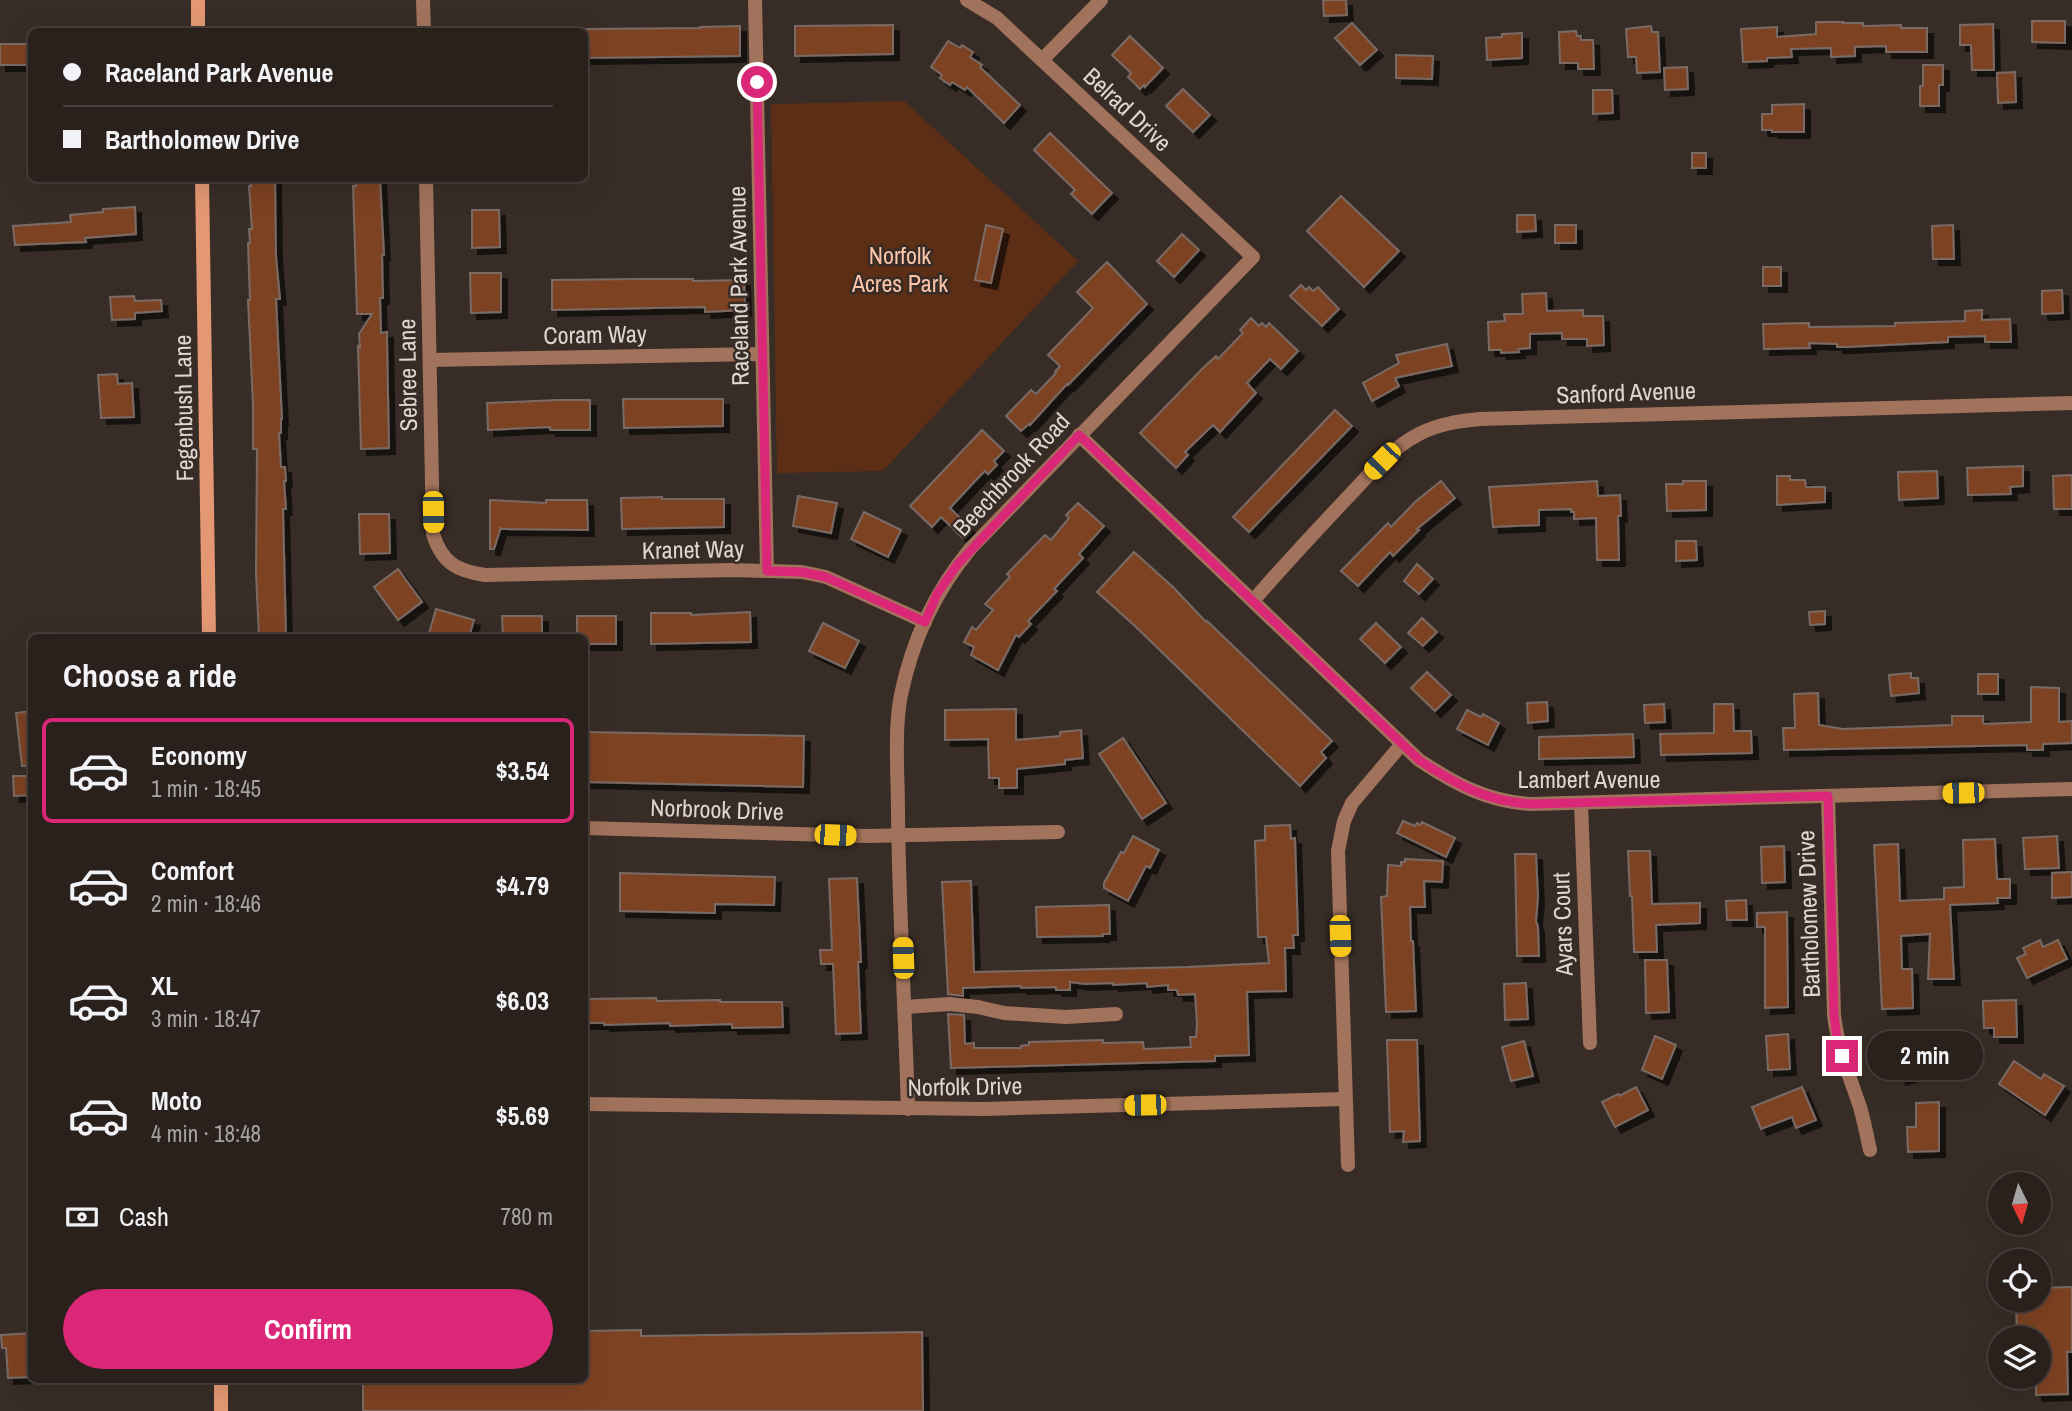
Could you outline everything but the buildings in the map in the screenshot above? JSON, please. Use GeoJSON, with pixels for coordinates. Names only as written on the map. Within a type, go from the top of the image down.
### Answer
{"type":"FeatureCollection","features":[{"type":"Feature","properties":{"kind":"main road"},"geometry":{"type":"LineString","coordinates":[[198,0],[198,28]]}},
{"type":"Feature","properties":{"kind":"main road","name":"Fegenbush Lane"},"geometry":{"type":"LineString","coordinates":[[202,182],[209,634]]}},
{"type":"Feature","properties":{"kind":"main road"},"geometry":{"type":"LineString","coordinates":[[220,1383],[221,1411]]}},
{"type":"Feature","properties":{"kind":"street"},"geometry":{"type":"LineString","coordinates":[[423,0],[424,28]]}},
{"type":"Feature","properties":{"kind":"street","name":"Raceland Park Avenue"},"geometry":{"type":"LineString","coordinates":[[755,0],[767,571]]}},
{"type":"Feature","properties":{"kind":"street","name":"Belrad Drive"},"geometry":{"type":"LineString","coordinates":[[967,0],[996,19],[1042,60],[1253,257]]}},
{"type":"Feature","properties":{"kind":"street"},"geometry":{"type":"LineString","coordinates":[[1042,60],[1101,0]]}},
{"type":"Feature","properties":{"kind":"street","name":"Sebree Lane"},"geometry":{"type":"LineString","coordinates":[[426,182],[433,534],[437,547],[453,565]]}},
{"type":"Feature","properties":{"kind":"street","name":"Beechbrook Road"},"geometry":{"type":"LineString","coordinates":[[908,1110],[898,746],[900,697],[913,649],[937,594],[957,565],[1079,435],[1253,257]]}},
{"type":"Feature","properties":{"kind":"street","name":"Coram Way"},"geometry":{"type":"LineString","coordinates":[[430,360],[761,354]]}},
{"type":"Feature","properties":{"kind":"street","name":"Sanford Avenue"},"geometry":{"type":"LineString","coordinates":[[1253,601],[1382,461],[1418,435],[1449,423],[1480,419],[2072,403]]}},
{"type":"Feature","properties":{"kind":"street","name":"Lambert Avenue"},"geometry":{"type":"LineString","coordinates":[[1079,435],[1419,760],[1450,781],[1478,794],[1516,804],[1581,804],[2072,789]]}},
{"type":"Feature","properties":{"kind":"street","name":"Kranet Way"},"geometry":{"type":"LineString","coordinates":[[453,565],[467,572],[485,575],[720,570],[802,572],[826,577],[925,622]]}},
{"type":"Feature","properties":{"kind":"street"},"geometry":{"type":"LineString","coordinates":[[1348,1165],[1338,850],[1340,832],[1352,803],[1402,744]]}},
{"type":"Feature","properties":{"kind":"street","name":"Bartholomew Drive"},"geometry":{"type":"LineString","coordinates":[[1828,796],[1834,1014],[1837,1039],[1860,1108],[1870,1150]]}},
{"type":"Feature","properties":{"kind":"street","name":"Ayars Court"},"geometry":{"type":"LineString","coordinates":[[1581,804],[1590,1043]]}},
{"type":"Feature","properties":{"kind":"street","name":"Norbrook Drive"},"geometry":{"type":"LineString","coordinates":[[588,828],[899,836],[1058,832]]}},
{"type":"Feature","properties":{"kind":"street"},"geometry":{"type":"LineString","coordinates":[[905,1007],[950,1004],[1004,1013],[1066,1017],[1116,1014]]}},
{"type":"Feature","properties":{"kind":"street","name":"Norfolk Drive"},"geometry":{"type":"LineString","coordinates":[[588,1104],[984,1110],[1345,1099]]}},
{"type":"Feature","properties":{"kind":"green space","name":"Norfolk Acres Park"},"geometry":{"type":"Polygon","coordinates":[[[904,101],[1078,261],[883,471],[777,473],[771,104],[904,101]]]}},
{"type":"Feature","properties":{"kind":"route"},"geometry":{"type":"LineString","coordinates":[[757,82],[767,571],[802,572],[826,577],[925,622],[937,594],[957,565],[1079,435],[1419,760],[1450,781],[1478,794],[1516,804],[1828,796],[1834,1014],[1842,1056]]}}]}
